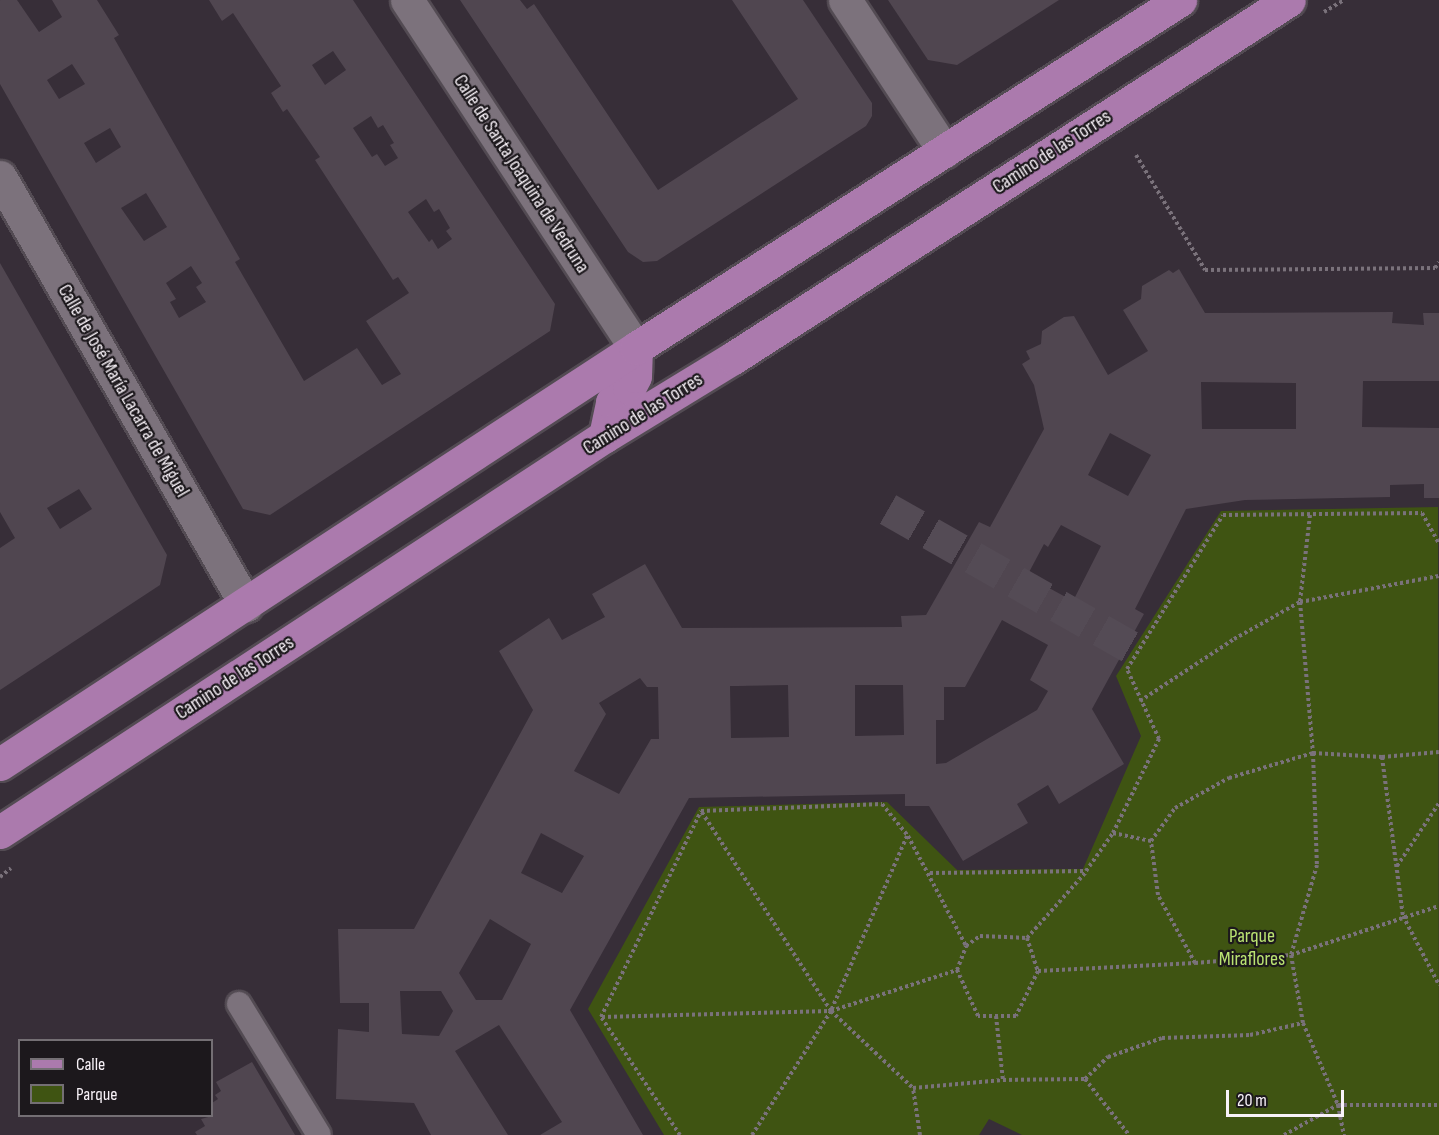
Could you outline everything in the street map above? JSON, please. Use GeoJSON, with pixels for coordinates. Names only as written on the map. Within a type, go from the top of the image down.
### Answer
{"type":"FeatureCollection","features":[{"type":"Feature","properties":{"kind":"main road"},"geometry":{"type":"LineString","coordinates":[[0,764],[636,348],[1180,0]]}},
{"type":"Feature","properties":{"kind":"main road","name":"Camino de las Torres"},"geometry":{"type":"LineString","coordinates":[[0,832],[605,436],[733,358],[1289,0]]}},
{"type":"Feature","properties":{"kind":"main road"},"geometry":{"type":"LineString","coordinates":[[605,436],[612,402],[629,388],[635,376],[636,348]]}},
{"type":"Feature","properties":{"kind":"street","name":"Calle de Santa Joaquina de Vedruna"},"geometry":{"type":"LineString","coordinates":[[407,0],[636,348]]}},
{"type":"Feature","properties":{"kind":"street"},"geometry":{"type":"LineString","coordinates":[[845,0],[944,151]]}},
{"type":"Feature","properties":{"kind":"street","name":"Calle de José María Lacarra de Miguel"},"geometry":{"type":"LineString","coordinates":[[0,177],[246,605]]}},
{"type":"Feature","properties":{"kind":"lane"},"geometry":{"type":"LineString","coordinates":[[239,1004],[319,1135]]}},
{"type":"Feature","properties":{"kind":"path"},"geometry":{"type":"LineString","coordinates":[[1136,155],[1205,270],[1435,268],[1439,262]]}},
{"type":"Feature","properties":{"kind":"path"},"geometry":{"type":"LineString","coordinates":[[1027,938],[1086,872],[1113,833],[1159,739],[1127,669],[1223,515],[1422,513],[1439,544]]}},
{"type":"Feature","properties":{"kind":"path"},"geometry":{"type":"LineString","coordinates":[[1310,515],[1300,602],[1313,753],[1317,865],[1291,955],[1303,1023],[1338,1105],[1344,1135]]}},
{"type":"Feature","properties":{"kind":"path"},"geometry":{"type":"LineString","coordinates":[[1140,701],[1234,639],[1300,602],[1439,576]]}},
{"type":"Feature","properties":{"kind":"path"},"geometry":{"type":"LineString","coordinates":[[1195,963],[1158,895],[1151,841],[1175,808],[1229,778],[1313,753],[1382,757],[1439,752]]}},
{"type":"Feature","properties":{"kind":"path"},"geometry":{"type":"LineString","coordinates":[[1382,757],[1403,916],[1439,985]]}},
{"type":"Feature","properties":{"kind":"path"},"geometry":{"type":"LineString","coordinates":[[1397,866],[1439,803]]}},
{"type":"Feature","properties":{"kind":"path"},"geometry":{"type":"LineString","coordinates":[[700,811],[882,804],[908,836],[930,873],[966,946]]}},
{"type":"Feature","properties":{"kind":"path"},"geometry":{"type":"LineString","coordinates":[[700,811],[831,1011],[914,1088],[920,1135]]}},
{"type":"Feature","properties":{"kind":"path"},"geometry":{"type":"LineString","coordinates":[[601,1017],[700,811]]}},
{"type":"Feature","properties":{"kind":"path"},"geometry":{"type":"LineString","coordinates":[[1113,833],[1151,841]]}},
{"type":"Feature","properties":{"kind":"path"},"geometry":{"type":"LineString","coordinates":[[752,1135],[831,1011],[908,836]]}},
{"type":"Feature","properties":{"kind":"path"},"geometry":{"type":"LineString","coordinates":[[930,873],[1086,872]]}},
{"type":"Feature","properties":{"kind":"path"},"geometry":{"type":"LineString","coordinates":[[1038,971],[1195,963],[1291,955],[1403,916],[1439,906]]}},
{"type":"Feature","properties":{"kind":"path"},"geometry":{"type":"LineString","coordinates":[[980,936],[1027,938],[1038,971],[1016,1016],[978,1016],[957,970],[966,946],[980,936]]}},
{"type":"Feature","properties":{"kind":"path"},"geometry":{"type":"LineString","coordinates":[[601,1017],[831,1011],[957,970]]}},
{"type":"Feature","properties":{"kind":"path"},"geometry":{"type":"LineString","coordinates":[[996,1016],[1003,1080]]}},
{"type":"Feature","properties":{"kind":"path"},"geometry":{"type":"LineString","coordinates":[[601,1017],[680,1135]]}},
{"type":"Feature","properties":{"kind":"path"},"geometry":{"type":"LineString","coordinates":[[914,1088],[1003,1080],[1085,1079],[1108,1057],[1162,1038],[1250,1035],[1303,1023]]}},
{"type":"Feature","properties":{"kind":"path"},"geometry":{"type":"LineString","coordinates":[[1085,1079],[1129,1135]]}},
{"type":"Feature","properties":{"kind":"path"},"geometry":{"type":"LineString","coordinates":[[1284,1135],[1338,1105],[1439,1105]]}},
{"type":"Feature","properties":{"kind":"green space","name":"Parque Miraflores"},"geometry":{"type":"Polygon","coordinates":[[[1438,507],[1439,1135],[1022,1135],[989,1119],[979,1135],[664,1135],[588,1009],[699,807],[887,802],[957,870],[1083,869],[1141,736],[1116,676],[1221,511],[1438,507]]]}},
{"type":"Feature","properties":{"kind":"building"},"geometry":{"type":"Polygon","coordinates":[[[0,0],[17,0],[39,32],[62,17],[52,0],[97,0],[119,35],[114,38],[240,259],[235,262],[304,381],[357,348],[382,385],[401,374],[366,321],[409,293],[398,277],[393,280],[315,160],[320,157],[287,109],[283,112],[271,93],[281,86],[233,13],[222,21],[209,0],[353,0],[555,304],[550,331],[270,515],[243,509],[0,84],[0,0]],[[333,51],[312,65],[325,85],[346,70],[333,51]],[[72,64],[47,80],[59,99],[85,84],[72,64]],[[371,116],[353,128],[372,157],[377,154],[385,166],[398,158],[390,145],[394,143],[383,125],[378,128],[371,116]],[[110,128],[84,143],[96,163],[121,147],[110,128]],[[146,193],[121,208],[144,241],[167,227],[146,193]],[[426,199],[408,212],[429,242],[432,239],[438,249],[452,239],[446,231],[450,228],[439,209],[434,212],[426,199]],[[191,266],[166,283],[176,299],[170,302],[179,318],[206,302],[196,287],[202,283],[191,266]]]}},
{"type":"Feature","properties":{"kind":"building"},"geometry":{"type":"Polygon","coordinates":[[[460,0],[520,0],[527,9],[534,4],[658,190],[798,99],[732,0],[803,0],[872,103],[872,116],[866,126],[657,261],[643,262],[628,252],[460,0]]]}},
{"type":"Feature","properties":{"kind":"building"},"geometry":{"type":"Polygon","coordinates":[[[888,0],[1059,0],[957,65],[928,60],[888,0]]]}},
{"type":"Feature","properties":{"kind":"building"},"geometry":{"type":"Polygon","coordinates":[[[0,263],[167,555],[160,585],[0,690],[0,548],[15,538],[0,512],[0,263]],[[79,489],[47,508],[60,529],[92,509],[79,489]]]}},
{"type":"Feature","properties":{"kind":"building"},"geometry":{"type":"Polygon","coordinates":[[[1179,269],[1205,313],[1393,312],[1392,323],[1424,325],[1423,313],[1439,313],[1439,381],[1363,381],[1362,427],[1439,428],[1439,498],[1424,498],[1424,484],[1390,485],[1390,497],[1245,500],[1186,509],[1135,609],[1144,614],[1092,709],[1124,764],[1059,804],[1048,785],[1017,804],[1028,823],[963,861],[929,806],[905,806],[905,794],[689,798],[570,1010],[643,1135],[540,1135],[562,1122],[499,1025],[455,1051],[508,1135],[431,1135],[414,1103],[336,1099],[338,1029],[369,1032],[369,1003],[340,1003],[338,929],[414,929],[533,710],[499,651],[549,618],[562,640],[605,617],[592,594],[645,564],[682,628],[902,627],[901,616],[926,615],[979,522],[990,527],[1044,429],[1034,385],[1022,364],[1030,359],[1026,351],[1041,344],[1042,331],[1064,317],[1074,316],[1108,375],[1148,351],[1123,310],[1141,299],[1142,286],[1169,270],[1173,273],[1179,269]],[[1201,382],[1202,429],[1296,429],[1296,383],[1201,382]],[[1110,433],[1088,475],[1128,496],[1151,455],[1110,433]],[[1061,525],[1048,547],[1044,544],[1027,576],[1073,601],[1101,546],[1061,525]],[[1002,620],[965,687],[944,687],[944,720],[936,720],[936,764],[946,763],[1037,710],[1048,691],[1030,680],[1048,645],[1002,620]],[[640,678],[599,703],[606,714],[574,771],[619,794],[651,739],[659,739],[658,687],[647,687],[640,678]],[[788,685],[730,686],[731,738],[789,737],[788,685]],[[855,685],[855,736],[904,735],[903,685],[855,685]],[[541,833],[521,873],[562,893],[584,856],[541,833]],[[490,919],[459,973],[476,1000],[502,1000],[531,944],[490,919]],[[400,991],[402,1034],[439,1036],[453,1011],[441,991],[400,991]]]}},
{"type":"Feature","properties":{"kind":"building"},"geometry":{"type":"Polygon","coordinates":[[[252,1062],[295,1135],[197,1135],[195,1132],[205,1126],[201,1119],[213,1117],[213,1102],[218,1099],[215,1095],[221,1091],[216,1082],[252,1062]]]}},
{"type":"Feature","properties":{"kind":"tunnel"},"geometry":{"type":"LineString","coordinates":[[888,509],[1138,651]]}}]}
